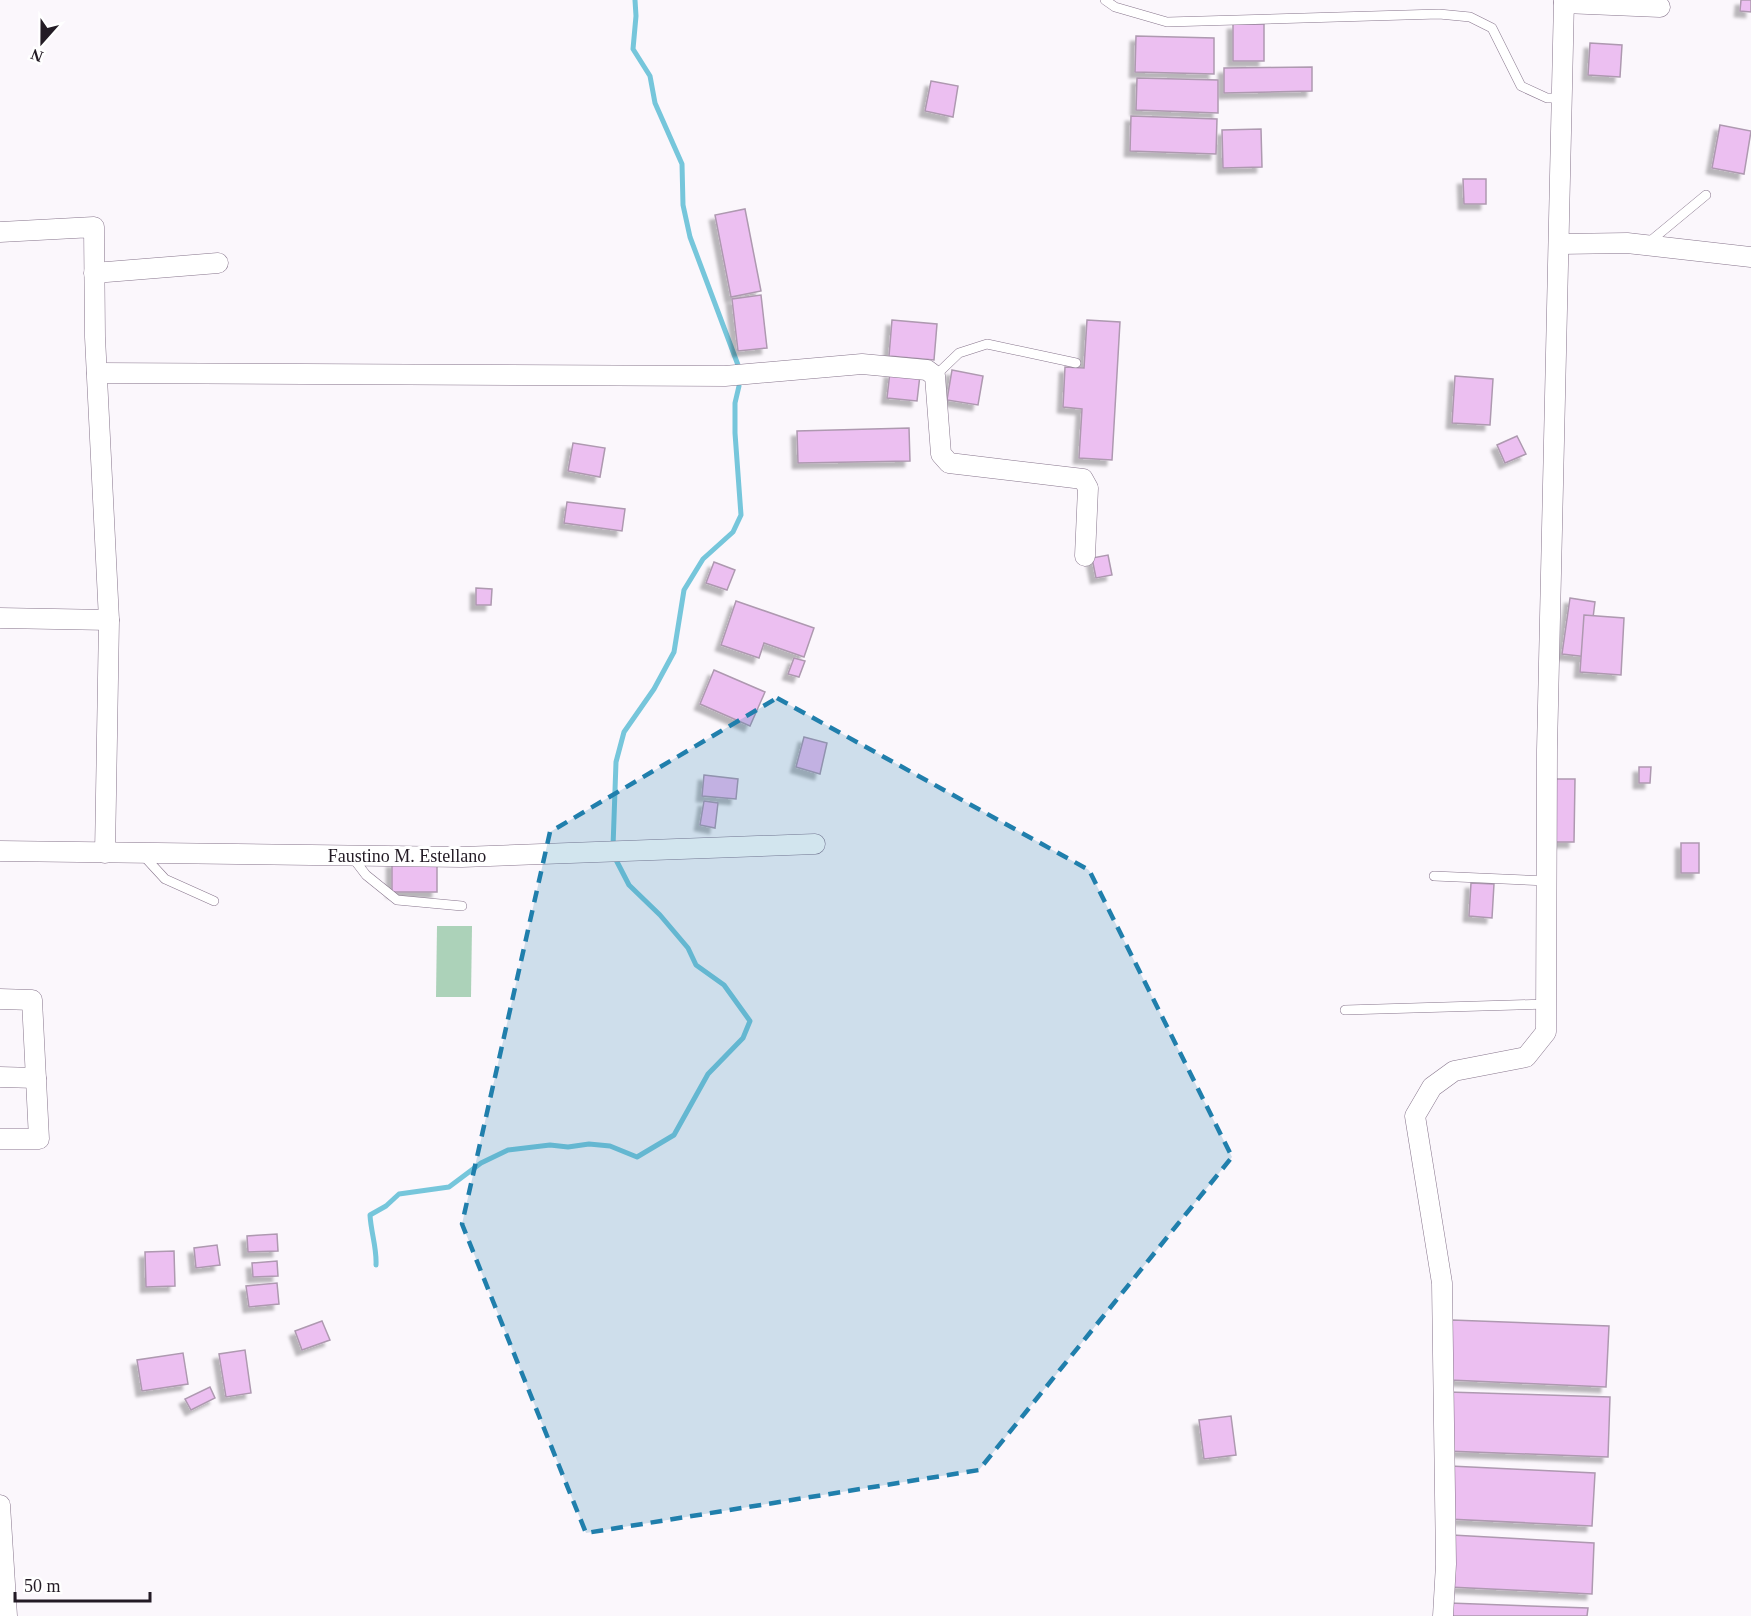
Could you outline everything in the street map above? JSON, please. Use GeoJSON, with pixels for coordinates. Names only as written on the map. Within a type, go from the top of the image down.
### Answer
{"type":"FeatureCollection","features":[{"type":"Feature","properties":{"kind":"street"},"geometry":{"type":"LineString","coordinates":[[1443,1616],[1446,1564],[1442,1283],[1415,1116],[1432,1087],[1454,1071],[1526,1057],[1546,1032],[1547,750],[1564,1],[1660,7]]}},
{"type":"Feature","properties":{"kind":"street"},"geometry":{"type":"LineString","coordinates":[[0,232],[94,227],[97,372],[109,620],[105,853]]}},
{"type":"Feature","properties":{"kind":"street"},"geometry":{"type":"LineString","coordinates":[[1560,244],[1627,243],[1751,257]]}},
{"type":"Feature","properties":{"kind":"street"},"geometry":{"type":"LineString","coordinates":[[94,273],[218,262]]}},
{"type":"Feature","properties":{"kind":"street"},"geometry":{"type":"LineString","coordinates":[[97,372],[725,376],[862,364],[927,370],[935,376],[941,454],[950,463],[1083,479],[1088,488],[1085,556]]}},
{"type":"Feature","properties":{"kind":"street"},"geometry":{"type":"LineString","coordinates":[[0,618],[109,620]]}},
{"type":"Feature","properties":{"kind":"street","name":"Faustino M. Estellano"},"geometry":{"type":"LineString","coordinates":[[0,851],[462,857],[815,844]]}},
{"type":"Feature","properties":{"kind":"street"},"geometry":{"type":"LineString","coordinates":[[0,999],[32,1000],[39,1139],[0,1139]]}},
{"type":"Feature","properties":{"kind":"street"},"geometry":{"type":"LineString","coordinates":[[0,1077],[36,1078]]}},
{"type":"Feature","properties":{"kind":"street"},"geometry":{"type":"LineString","coordinates":[[0,1504],[7,1616]]}},
{"type":"Feature","properties":{"kind":"lane"},"geometry":{"type":"LineString","coordinates":[[1105,0],[1115,8],[1167,22],[1439,14],[1470,17],[1492,28],[1521,86],[1547,98],[1563,98]]}},
{"type":"Feature","properties":{"kind":"lane"},"geometry":{"type":"LineString","coordinates":[[1646,245],[1706,195]]}},
{"type":"Feature","properties":{"kind":"lane"},"geometry":{"type":"LineString","coordinates":[[935,376],[959,353],[987,344],[1076,363]]}},
{"type":"Feature","properties":{"kind":"lane"},"geometry":{"type":"LineString","coordinates":[[142,853],[165,879],[214,901]]}},
{"type":"Feature","properties":{"kind":"lane"},"geometry":{"type":"LineString","coordinates":[[351,856],[366,875],[397,900],[462,906]]}},
{"type":"Feature","properties":{"kind":"lane"},"geometry":{"type":"LineString","coordinates":[[1434,876],[1547,881]]}},
{"type":"Feature","properties":{"kind":"lane"},"geometry":{"type":"LineString","coordinates":[[1346,1010],[1546,1004]]}},
{"type":"Feature","properties":{"kind":"highlighted area"},"geometry":{"type":"Polygon","coordinates":[[[777,698],[1089,870],[1232,1157],[979,1470],[586,1533],[462,1224],[550,832],[777,698]]]}},
{"type":"Feature","properties":{"kind":"green space"},"geometry":{"type":"Polygon","coordinates":[[[437,926],[472,926],[471,997],[436,997],[437,926]]]}},
{"type":"Feature","properties":{"kind":"building"},"geometry":{"type":"Polygon","coordinates":[[[1741,0],[1751,0],[1751,12],[1740,11],[1741,0]]]}},
{"type":"Feature","properties":{"kind":"building"},"geometry":{"type":"Polygon","coordinates":[[[1233,24],[1264,24],[1264,61],[1233,61],[1233,24]]]}},
{"type":"Feature","properties":{"kind":"building"},"geometry":{"type":"Polygon","coordinates":[[[1136,36],[1214,38],[1214,74],[1135,72],[1136,36]]]}},
{"type":"Feature","properties":{"kind":"building"},"geometry":{"type":"Polygon","coordinates":[[[1590,43],[1622,45],[1620,77],[1588,75],[1590,43]]]}},
{"type":"Feature","properties":{"kind":"building"},"geometry":{"type":"Polygon","coordinates":[[[1312,67],[1312,91],[1224,93],[1224,68],[1312,67]]]}},
{"type":"Feature","properties":{"kind":"building"},"geometry":{"type":"Polygon","coordinates":[[[1137,78],[1218,80],[1218,113],[1136,110],[1137,78]]]}},
{"type":"Feature","properties":{"kind":"building"},"geometry":{"type":"Polygon","coordinates":[[[931,81],[958,86],[953,117],[925,111],[931,81]]]}},
{"type":"Feature","properties":{"kind":"building"},"geometry":{"type":"Polygon","coordinates":[[[1131,116],[1217,119],[1216,154],[1130,151],[1131,116]]]}},
{"type":"Feature","properties":{"kind":"building"},"geometry":{"type":"Polygon","coordinates":[[[1720,125],[1751,131],[1744,174],[1712,168],[1720,125]]]}},
{"type":"Feature","properties":{"kind":"building"},"geometry":{"type":"Polygon","coordinates":[[[1261,129],[1262,167],[1223,168],[1222,130],[1261,129]]]}},
{"type":"Feature","properties":{"kind":"building"},"geometry":{"type":"Polygon","coordinates":[[[1463,179],[1486,179],[1486,204],[1464,204],[1463,179]]]}},
{"type":"Feature","properties":{"kind":"building"},"geometry":{"type":"Polygon","coordinates":[[[745,209],[761,291],[731,297],[715,215],[745,209]]]}},
{"type":"Feature","properties":{"kind":"building"},"geometry":{"type":"Polygon","coordinates":[[[761,295],[767,348],[738,351],[732,299],[761,295]]]}},
{"type":"Feature","properties":{"kind":"building"},"geometry":{"type":"Polygon","coordinates":[[[892,320],[937,324],[934,360],[889,356],[892,320]]]}},
{"type":"Feature","properties":{"kind":"building"},"geometry":{"type":"Polygon","coordinates":[[[1087,320],[1120,322],[1112,460],[1079,458],[1082,409],[1063,407],[1065,367],[1084,368],[1087,320]]]}},
{"type":"Feature","properties":{"kind":"building"},"geometry":{"type":"Polygon","coordinates":[[[952,370],[983,376],[978,405],[947,400],[952,370]]]}},
{"type":"Feature","properties":{"kind":"building"},"geometry":{"type":"Polygon","coordinates":[[[890,372],[920,375],[917,401],[887,398],[890,372]]]}},
{"type":"Feature","properties":{"kind":"building"},"geometry":{"type":"Polygon","coordinates":[[[1455,376],[1493,379],[1490,425],[1452,423],[1455,376]]]}},
{"type":"Feature","properties":{"kind":"building"},"geometry":{"type":"Polygon","coordinates":[[[909,428],[910,461],[798,463],[797,431],[909,428]]]}},
{"type":"Feature","properties":{"kind":"building"},"geometry":{"type":"Polygon","coordinates":[[[1517,436],[1526,454],[1505,463],[1497,445],[1517,436]]]}},
{"type":"Feature","properties":{"kind":"building"},"geometry":{"type":"Polygon","coordinates":[[[573,443],[605,448],[600,477],[568,471],[573,443]]]}},
{"type":"Feature","properties":{"kind":"building"},"geometry":{"type":"Polygon","coordinates":[[[567,502],[625,509],[622,531],[564,523],[567,502]]]}},
{"type":"Feature","properties":{"kind":"building"},"geometry":{"type":"Polygon","coordinates":[[[1108,555],[1112,575],[1096,578],[1092,558],[1108,555]]]}},
{"type":"Feature","properties":{"kind":"building"},"geometry":{"type":"Polygon","coordinates":[[[714,562],[735,570],[727,590],[706,583],[714,562]]]}},
{"type":"Feature","properties":{"kind":"building"},"geometry":{"type":"Polygon","coordinates":[[[476,588],[492,589],[491,605],[476,605],[476,588]]]}},
{"type":"Feature","properties":{"kind":"building"},"geometry":{"type":"Polygon","coordinates":[[[1570,598],[1595,602],[1588,657],[1562,654],[1570,598]]]}},
{"type":"Feature","properties":{"kind":"building"},"geometry":{"type":"Polygon","coordinates":[[[736,601],[814,628],[804,657],[764,643],[759,658],[721,645],[736,601]]]}},
{"type":"Feature","properties":{"kind":"building"},"geometry":{"type":"Polygon","coordinates":[[[1584,615],[1624,618],[1621,675],[1580,672],[1584,615]]]}},
{"type":"Feature","properties":{"kind":"building"},"geometry":{"type":"Polygon","coordinates":[[[794,658],[805,661],[799,677],[788,674],[794,658]]]}},
{"type":"Feature","properties":{"kind":"building"},"geometry":{"type":"Polygon","coordinates":[[[714,670],[765,692],[750,726],[700,704],[714,670]]]}},
{"type":"Feature","properties":{"kind":"building"},"geometry":{"type":"Polygon","coordinates":[[[804,737],[827,743],[820,774],[796,767],[804,737]]]}},
{"type":"Feature","properties":{"kind":"building"},"geometry":{"type":"Polygon","coordinates":[[[1639,767],[1651,767],[1650,783],[1639,783],[1639,767]]]}},
{"type":"Feature","properties":{"kind":"building"},"geometry":{"type":"Polygon","coordinates":[[[704,775],[738,779],[736,799],[702,796],[704,775]]]}},
{"type":"Feature","properties":{"kind":"building"},"geometry":{"type":"Polygon","coordinates":[[[1550,779],[1575,779],[1574,842],[1549,842],[1550,779]]]}},
{"type":"Feature","properties":{"kind":"building"},"geometry":{"type":"Polygon","coordinates":[[[704,801],[718,803],[715,828],[700,825],[704,801]]]}},
{"type":"Feature","properties":{"kind":"building"},"geometry":{"type":"Polygon","coordinates":[[[1681,843],[1699,843],[1699,873],[1681,873],[1681,843]]]}},
{"type":"Feature","properties":{"kind":"building"},"geometry":{"type":"Polygon","coordinates":[[[392,862],[437,863],[437,892],[392,892],[392,862]]]}},
{"type":"Feature","properties":{"kind":"building"},"geometry":{"type":"Polygon","coordinates":[[[1471,883],[1494,884],[1492,918],[1469,916],[1471,883]]]}},
{"type":"Feature","properties":{"kind":"building"},"geometry":{"type":"Polygon","coordinates":[[[277,1234],[278,1251],[248,1252],[247,1236],[277,1234]]]}},
{"type":"Feature","properties":{"kind":"building"},"geometry":{"type":"Polygon","coordinates":[[[217,1245],[220,1265],[196,1268],[194,1248],[217,1245]]]}},
{"type":"Feature","properties":{"kind":"building"},"geometry":{"type":"Polygon","coordinates":[[[174,1251],[175,1286],[146,1287],[145,1252],[174,1251]]]}},
{"type":"Feature","properties":{"kind":"building"},"geometry":{"type":"Polygon","coordinates":[[[277,1261],[278,1276],[253,1277],[252,1263],[277,1261]]]}},
{"type":"Feature","properties":{"kind":"building"},"geometry":{"type":"Polygon","coordinates":[[[277,1283],[279,1304],[249,1307],[246,1286],[277,1283]]]}},
{"type":"Feature","properties":{"kind":"building"},"geometry":{"type":"Polygon","coordinates":[[[1452,1320],[1609,1326],[1606,1387],[1450,1380],[1452,1320]]]}},
{"type":"Feature","properties":{"kind":"building"},"geometry":{"type":"Polygon","coordinates":[[[322,1321],[330,1340],[302,1350],[295,1331],[322,1321]]]}},
{"type":"Feature","properties":{"kind":"building"},"geometry":{"type":"Polygon","coordinates":[[[245,1350],[251,1393],[226,1397],[219,1354],[245,1350]]]}},
{"type":"Feature","properties":{"kind":"building"},"geometry":{"type":"Polygon","coordinates":[[[183,1353],[188,1384],[142,1391],[137,1360],[183,1353]]]}},
{"type":"Feature","properties":{"kind":"building"},"geometry":{"type":"Polygon","coordinates":[[[210,1387],[215,1398],[191,1410],[185,1399],[210,1387]]]}},
{"type":"Feature","properties":{"kind":"building"},"geometry":{"type":"Polygon","coordinates":[[[1448,1392],[1610,1397],[1608,1457],[1446,1451],[1448,1392]]]}},
{"type":"Feature","properties":{"kind":"building"},"geometry":{"type":"Polygon","coordinates":[[[1231,1416],[1236,1455],[1204,1459],[1199,1420],[1231,1416]]]}},
{"type":"Feature","properties":{"kind":"building"},"geometry":{"type":"Polygon","coordinates":[[[1450,1466],[1595,1473],[1592,1526],[1448,1519],[1450,1466]]]}},
{"type":"Feature","properties":{"kind":"building"},"geometry":{"type":"Polygon","coordinates":[[[1452,1535],[1594,1543],[1592,1594],[1449,1587],[1452,1535]]]}},
{"type":"Feature","properties":{"kind":"building"},"geometry":{"type":"Polygon","coordinates":[[[1449,1603],[1588,1608],[1587,1616],[1449,1616],[1449,1603]]]}},
{"type":"Feature","properties":{"kind":"waterway"},"geometry":{"type":"LineString","coordinates":[[635,0],[633,49],[650,76],[655,103],[682,164],[683,205],[690,237],[738,365]]}},
{"type":"Feature","properties":{"kind":"waterway"},"geometry":{"type":"LineString","coordinates":[[613,847],[616,762],[624,732],[654,689],[674,652],[684,590],[703,559],[733,532],[741,515],[735,433],[735,403],[739,386]]}},
{"type":"Feature","properties":{"kind":"waterway"},"geometry":{"type":"LineString","coordinates":[[376,1265],[370,1215],[386,1206],[399,1194],[449,1187],[481,1163],[508,1150],[550,1145],[568,1147],[589,1144],[610,1146],[637,1157],[674,1135],[708,1074],[743,1038],[750,1021],[724,985],[696,965],[688,948],[660,915],[629,885],[614,856]]}}]}
